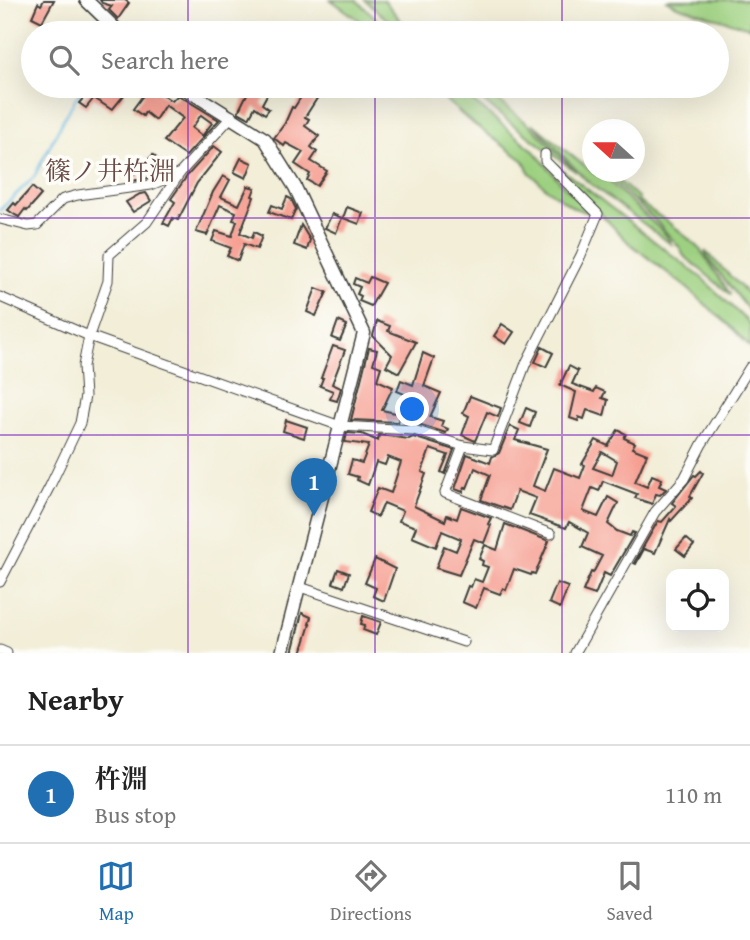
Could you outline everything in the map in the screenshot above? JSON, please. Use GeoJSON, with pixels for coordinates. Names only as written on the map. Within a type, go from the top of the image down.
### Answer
{"type":"FeatureCollection","features":[{"type":"Feature","properties":{"kind":"street"},"geometry":{"type":"LineString","coordinates":[[86,0],[108,21]]}},
{"type":"Feature","properties":{"kind":"street"},"geometry":{"type":"LineString","coordinates":[[201,98],[265,139],[295,187],[364,333],[282,653]]}},
{"type":"Feature","properties":{"kind":"street"},"geometry":{"type":"LineString","coordinates":[[0,582],[80,423],[85,396],[83,366],[89,336],[108,281],[109,256],[146,222],[180,173],[232,116]]}},
{"type":"Feature","properties":{"kind":"street"},"geometry":{"type":"LineString","coordinates":[[0,297],[89,336],[340,426],[414,429],[463,446],[493,450],[526,363],[598,214],[545,162],[545,154]]}},
{"type":"Feature","properties":{"kind":"street"},"geometry":{"type":"LineString","coordinates":[[0,219],[28,226],[37,225],[63,199],[150,185],[180,173]]}},
{"type":"Feature","properties":{"kind":"street"},"geometry":{"type":"LineString","coordinates":[[575,653],[656,512],[684,479],[702,444],[750,367]]}},
{"type":"Feature","properties":{"kind":"street"},"geometry":{"type":"LineString","coordinates":[[463,446],[444,493],[551,534]]}},
{"type":"Feature","properties":{"kind":"street"},"geometry":{"type":"LineString","coordinates":[[300,587],[464,642]]}},
{"type":"Feature","properties":{"kind":"street"},"geometry":{"type":"LineString","coordinates":[[0,650],[7,653]]}},
{"type":"Feature","properties":{"kind":"green space"},"geometry":{"type":"Polygon","coordinates":[[[331,0],[356,0],[380,21],[360,21],[331,0]]]}},
{"type":"Feature","properties":{"kind":"green space"},"geometry":{"type":"Polygon","coordinates":[[[365,0],[384,0],[401,21],[389,21],[365,0]]]}},
{"type":"Feature","properties":{"kind":"green space"},"geometry":{"type":"Polygon","coordinates":[[[666,0],[750,0],[750,28],[729,21],[677,6],[666,0]]]}},
{"type":"Feature","properties":{"kind":"green space"},"geometry":{"type":"Polygon","coordinates":[[[443,98],[469,98],[532,149],[593,214],[574,208],[548,190],[529,172],[524,161],[443,98]]]}},
{"type":"Feature","properties":{"kind":"green space"},"geometry":{"type":"Polygon","coordinates":[[[480,98],[495,98],[531,126],[576,172],[480,98]]]}},
{"type":"Feature","properties":{"kind":"green space"},"geometry":{"type":"Polygon","coordinates":[[[532,123],[582,164],[582,176],[532,123]]]}},
{"type":"Feature","properties":{"kind":"green space"},"geometry":{"type":"Polygon","coordinates":[[[554,166],[703,279],[750,324],[750,347],[687,288],[628,242],[554,166]]]}},
{"type":"Feature","properties":{"kind":"green space"},"geometry":{"type":"Polygon","coordinates":[[[588,182],[610,182],[666,235],[672,245],[588,182]]]}},
{"type":"Feature","properties":{"kind":"green space"},"geometry":{"type":"Polygon","coordinates":[[[614,182],[620,182],[638,197],[639,202],[699,248],[731,295],[683,255],[681,249],[614,182]]]}},
{"type":"Feature","properties":{"kind":"green space"},"geometry":{"type":"Polygon","coordinates":[[[705,251],[750,296],[750,312],[707,257],[705,251]]]}},
{"type":"Feature","properties":{"kind":"building"},"geometry":{"type":"Polygon","coordinates":[[[44,0],[54,0],[43,21],[32,17],[38,3],[41,5],[44,0]]]}},
{"type":"Feature","properties":{"kind":"building"},"geometry":{"type":"Polygon","coordinates":[[[100,0],[125,0],[129,3],[118,19],[109,10],[112,6],[100,0]]]}},
{"type":"Feature","properties":{"kind":"building"},"geometry":{"type":"Polygon","coordinates":[[[84,98],[94,98],[86,108],[79,103],[84,98]]]}},
{"type":"Feature","properties":{"kind":"building"},"geometry":{"type":"Polygon","coordinates":[[[94,98],[122,98],[112,110],[94,98]]]}},
{"type":"Feature","properties":{"kind":"building"},"geometry":{"type":"Polygon","coordinates":[[[141,98],[167,98],[172,101],[183,98],[219,120],[186,156],[164,141],[183,118],[165,105],[155,120],[145,112],[143,116],[133,109],[141,98]],[[201,115],[192,128],[202,136],[212,123],[201,115]]]}},
{"type":"Feature","properties":{"kind":"building"},"geometry":{"type":"Polygon","coordinates":[[[245,98],[265,98],[262,104],[269,109],[265,114],[255,107],[249,118],[238,112],[245,98]]]}},
{"type":"Feature","properties":{"kind":"building"},"geometry":{"type":"Polygon","coordinates":[[[300,98],[317,98],[305,117],[309,119],[305,126],[319,136],[311,147],[317,152],[311,161],[327,171],[317,186],[307,180],[310,174],[295,164],[303,152],[286,143],[284,146],[274,138],[292,107],[294,108],[300,98]]]}},
{"type":"Feature","properties":{"kind":"building"},"geometry":{"type":"Polygon","coordinates":[[[214,146],[222,152],[197,183],[178,220],[173,218],[169,226],[163,223],[175,202],[171,199],[214,146]]]}},
{"type":"Feature","properties":{"kind":"building"},"geometry":{"type":"Polygon","coordinates":[[[153,155],[163,164],[149,178],[131,181],[129,179],[153,155]]]}},
{"type":"Feature","properties":{"kind":"building"},"geometry":{"type":"Polygon","coordinates":[[[241,158],[252,163],[246,178],[234,172],[241,158]]]}},
{"type":"Feature","properties":{"kind":"building"},"geometry":{"type":"Polygon","coordinates":[[[223,176],[230,180],[221,197],[239,205],[248,186],[255,188],[240,233],[252,238],[254,232],[262,236],[257,249],[244,244],[238,261],[227,256],[231,248],[212,241],[216,231],[232,236],[237,221],[233,220],[236,212],[220,205],[207,235],[196,232],[223,176]]]}},
{"type":"Feature","properties":{"kind":"building"},"geometry":{"type":"Polygon","coordinates":[[[32,187],[41,195],[27,211],[25,209],[19,217],[8,210],[14,203],[16,205],[32,187]]]}},
{"type":"Feature","properties":{"kind":"building"},"geometry":{"type":"Polygon","coordinates":[[[146,193],[151,201],[133,212],[126,202],[146,193]]]}},
{"type":"Feature","properties":{"kind":"building"},"geometry":{"type":"Polygon","coordinates":[[[287,197],[296,209],[291,220],[269,212],[272,205],[282,209],[287,197]]]}},
{"type":"Feature","properties":{"kind":"building"},"geometry":{"type":"Polygon","coordinates":[[[347,207],[363,213],[359,224],[343,218],[347,207]]]}},
{"type":"Feature","properties":{"kind":"building"},"geometry":{"type":"Polygon","coordinates":[[[332,214],[342,218],[336,233],[325,228],[332,214]]]}},
{"type":"Feature","properties":{"kind":"building"},"geometry":{"type":"Polygon","coordinates":[[[301,225],[310,240],[307,250],[294,245],[301,225]]]}},
{"type":"Feature","properties":{"kind":"building"},"geometry":{"type":"Polygon","coordinates":[[[370,277],[384,283],[371,306],[359,301],[361,296],[357,294],[360,287],[353,284],[355,278],[367,283],[370,277]]]}},
{"type":"Feature","properties":{"kind":"building"},"geometry":{"type":"Polygon","coordinates":[[[316,288],[327,292],[316,316],[307,312],[316,288]]]}},
{"type":"Feature","properties":{"kind":"building"},"geometry":{"type":"Polygon","coordinates":[[[338,321],[347,325],[340,341],[332,338],[338,321]]]}},
{"type":"Feature","properties":{"kind":"building"},"geometry":{"type":"Polygon","coordinates":[[[377,321],[390,326],[388,331],[416,342],[399,373],[386,366],[392,355],[373,336],[377,321]]]}},
{"type":"Feature","properties":{"kind":"building"},"geometry":{"type":"Polygon","coordinates":[[[502,324],[514,332],[506,344],[494,336],[502,324]]]}},
{"type":"Feature","properties":{"kind":"building"},"geometry":{"type":"Polygon","coordinates":[[[333,346],[345,350],[332,384],[341,388],[337,401],[330,399],[333,391],[320,386],[333,346]]]}},
{"type":"Feature","properties":{"kind":"building"},"geometry":{"type":"Polygon","coordinates":[[[542,347],[553,353],[546,367],[535,362],[542,347]]]}},
{"type":"Feature","properties":{"kind":"building"},"geometry":{"type":"Polygon","coordinates":[[[369,348],[377,350],[373,364],[381,367],[377,380],[393,387],[382,410],[400,414],[398,422],[351,420],[369,348]]]}},
{"type":"Feature","properties":{"kind":"building"},"geometry":{"type":"Polygon","coordinates":[[[423,353],[434,358],[424,386],[441,393],[430,417],[443,421],[441,426],[448,429],[446,433],[418,424],[404,403],[407,395],[397,391],[401,380],[413,385],[423,353]]]}},
{"type":"Feature","properties":{"kind":"building"},"geometry":{"type":"Polygon","coordinates":[[[569,366],[578,371],[572,384],[594,392],[596,388],[605,392],[602,398],[608,400],[604,416],[587,410],[584,419],[579,417],[578,421],[570,418],[576,392],[560,385],[569,366]]]}},
{"type":"Feature","properties":{"kind":"building"},"geometry":{"type":"Polygon","coordinates":[[[470,396],[501,408],[498,417],[487,412],[475,441],[462,435],[469,416],[463,413],[470,396]]]}},
{"type":"Feature","properties":{"kind":"building"},"geometry":{"type":"Polygon","coordinates":[[[526,408],[535,412],[530,427],[520,423],[526,408]]]}},
{"type":"Feature","properties":{"kind":"building"},"geometry":{"type":"Polygon","coordinates":[[[286,420],[307,427],[304,438],[283,431],[286,420]]]}},
{"type":"Feature","properties":{"kind":"building"},"geometry":{"type":"Polygon","coordinates":[[[510,426],[519,430],[515,440],[547,449],[533,486],[545,491],[554,468],[580,478],[585,465],[582,464],[596,440],[608,446],[618,430],[626,434],[624,438],[635,443],[632,448],[647,454],[635,482],[647,487],[652,475],[662,479],[659,486],[666,489],[660,495],[656,494],[652,504],[635,498],[637,494],[603,481],[599,491],[592,488],[583,511],[598,517],[608,497],[618,503],[608,524],[630,536],[632,532],[635,533],[610,576],[604,573],[595,595],[583,591],[602,556],[582,547],[588,533],[569,522],[566,528],[529,515],[536,498],[517,491],[510,510],[481,500],[490,475],[475,468],[467,488],[465,487],[463,492],[455,489],[467,454],[490,463],[492,457],[499,453],[510,426]],[[602,452],[593,468],[612,475],[617,461],[602,452]]]}},
{"type":"Feature","properties":{"kind":"building"},"geometry":{"type":"Polygon","coordinates":[[[347,433],[362,434],[378,441],[379,435],[409,439],[413,437],[454,450],[445,474],[441,472],[448,455],[430,449],[422,472],[426,474],[414,506],[445,521],[447,515],[457,519],[461,507],[491,518],[484,543],[474,539],[459,575],[436,568],[444,546],[456,551],[461,539],[442,531],[436,547],[412,537],[416,527],[399,521],[403,511],[384,503],[378,517],[368,512],[378,488],[391,493],[401,462],[388,457],[385,465],[376,462],[368,485],[357,480],[358,477],[348,474],[352,460],[362,463],[369,445],[345,442],[347,433]]]}},
{"type":"Feature","properties":{"kind":"building"},"geometry":{"type":"Polygon","coordinates":[[[701,471],[703,473],[690,496],[692,498],[671,521],[670,519],[655,553],[644,549],[636,564],[634,563],[658,521],[662,522],[676,506],[672,503],[694,475],[701,471]]]}},
{"type":"Feature","properties":{"kind":"building"},"geometry":{"type":"Polygon","coordinates":[[[505,524],[549,541],[535,574],[514,569],[506,590],[503,588],[500,594],[484,588],[476,608],[462,602],[474,579],[482,582],[488,567],[482,565],[483,561],[479,559],[485,545],[497,550],[505,524]]]}},
{"type":"Feature","properties":{"kind":"building"},"geometry":{"type":"Polygon","coordinates":[[[686,538],[694,545],[685,556],[676,549],[686,538]]]}},
{"type":"Feature","properties":{"kind":"building"},"geometry":{"type":"Polygon","coordinates":[[[375,559],[395,569],[384,601],[373,596],[376,588],[365,583],[375,559]]]}},
{"type":"Feature","properties":{"kind":"building"},"geometry":{"type":"Polygon","coordinates":[[[338,569],[349,573],[344,587],[333,583],[338,569]]]}},
{"type":"Feature","properties":{"kind":"building"},"geometry":{"type":"Polygon","coordinates":[[[557,583],[568,587],[560,608],[549,603],[557,583]]]}},
{"type":"Feature","properties":{"kind":"building"},"geometry":{"type":"Polygon","coordinates":[[[302,613],[311,617],[310,624],[301,653],[292,653],[302,613]]]}},
{"type":"Feature","properties":{"kind":"building"},"geometry":{"type":"Polygon","coordinates":[[[363,616],[381,622],[376,635],[363,630],[363,616]]]}},
{"type":"Feature","properties":{"kind":"waterway"},"geometry":{"type":"LineString","coordinates":[[0,210],[34,177],[76,98]]}},
{"type":"Feature","properties":{"kind":"place","name":"杵淵"},"geometry":{"type":"Point","coordinates":[314,516]}},
{"type":"Feature","properties":{"kind":"district","name":"篠ノ井杵淵"},"geometry":{"type":"Point","coordinates":[110,171]}}]}
